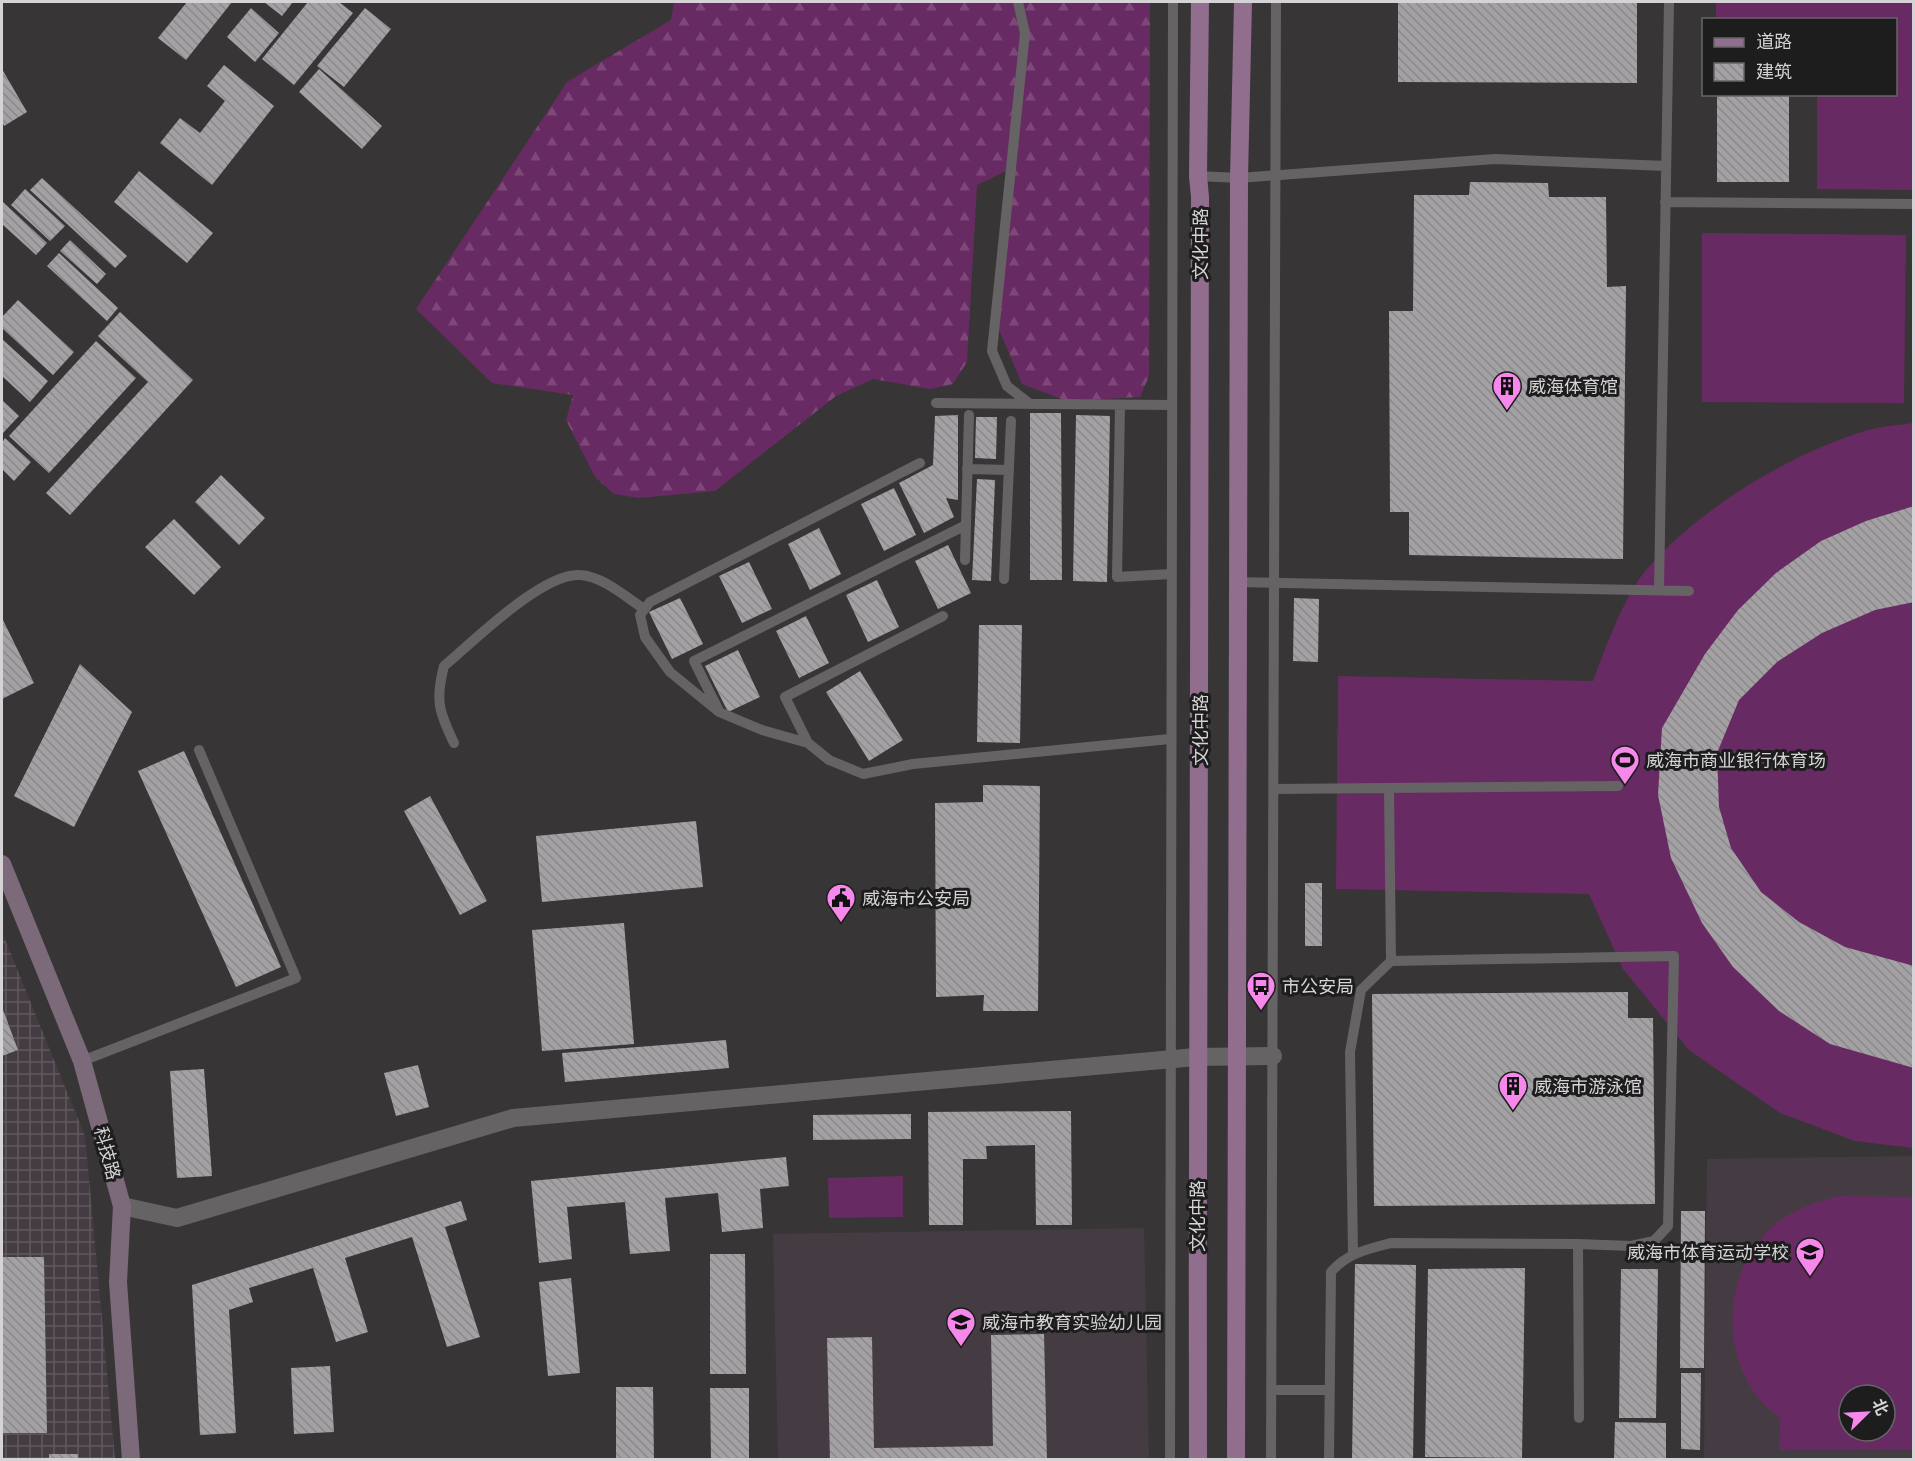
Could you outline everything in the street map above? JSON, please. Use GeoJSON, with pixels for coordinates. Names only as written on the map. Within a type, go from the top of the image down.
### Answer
{"type":"FeatureCollection","features":[{"type":"Feature","properties":{"kind":"main road","name":"文化中路"},"geometry":{"type":"LineString","coordinates":[[1198,1460],[1196,1057],[1200,805],[1200,197],[1198,176],[1200,2]]}},
{"type":"Feature","properties":{"kind":"main road","name":"文化中路"},"geometry":{"type":"LineString","coordinates":[[1236,1460],[1239,178],[1243,2]]}},
{"type":"Feature","properties":{"kind":"main road","name":"科技路"},"geometry":{"type":"LineString","coordinates":[[2,864],[82,1061],[122,1206],[118,1282],[131,1460]]}},
{"type":"Feature","properties":{"kind":"street"},"geometry":{"type":"LineString","coordinates":[[122,1206],[177,1218],[513,1118],[1170,1059],[1273,1056]]}},
{"type":"Feature","properties":{"kind":"lane"},"geometry":{"type":"LineString","coordinates":[[1018,2],[1025,33],[992,351],[1007,386],[1030,404]]}},
{"type":"Feature","properties":{"kind":"lane"},"geometry":{"type":"LineString","coordinates":[[1170,1460],[1173,2]]}},
{"type":"Feature","properties":{"kind":"lane"},"geometry":{"type":"LineString","coordinates":[[1271,1460],[1276,2]]}},
{"type":"Feature","properties":{"kind":"lane"},"geometry":{"type":"LineString","coordinates":[[1659,590],[1669,2]]}},
{"type":"Feature","properties":{"kind":"lane"},"geometry":{"type":"LineString","coordinates":[[1198,176],[1239,178],[1495,159],[1666,166]]}},
{"type":"Feature","properties":{"kind":"lane"},"geometry":{"type":"LineString","coordinates":[[1665,202],[1914,204]]}},
{"type":"Feature","properties":{"kind":"lane"},"geometry":{"type":"LineString","coordinates":[[936,404],[1172,405]]}},
{"type":"Feature","properties":{"kind":"lane"},"geometry":{"type":"LineString","coordinates":[[1120,405],[1117,577],[1171,574]]}},
{"type":"Feature","properties":{"kind":"lane"},"geometry":{"type":"LineString","coordinates":[[965,560],[969,415]]}},
{"type":"Feature","properties":{"kind":"lane"},"geometry":{"type":"LineString","coordinates":[[1004,579],[1011,421]]}},
{"type":"Feature","properties":{"kind":"lane"},"geometry":{"type":"LineString","coordinates":[[920,463],[650,602],[640,615],[645,638],[670,672],[719,712],[762,730],[808,743],[829,760],[863,774],[913,764],[1170,739]]}},
{"type":"Feature","properties":{"kind":"lane"},"geometry":{"type":"LineString","coordinates":[[967,469],[1009,470]]}},
{"type":"Feature","properties":{"kind":"lane"},"geometry":{"type":"LineString","coordinates":[[719,712],[694,661],[966,525]]}},
{"type":"Feature","properties":{"kind":"lane"},"geometry":{"type":"LineString","coordinates":[[454,743],[439,713],[439,684],[444,666],[530,595],[558,578],[580,574],[602,582],[645,609]]}},
{"type":"Feature","properties":{"kind":"lane"},"geometry":{"type":"LineString","coordinates":[[1238,582],[1689,591]]}},
{"type":"Feature","properties":{"kind":"lane"},"geometry":{"type":"LineString","coordinates":[[808,743],[785,697],[943,616]]}},
{"type":"Feature","properties":{"kind":"lane"},"geometry":{"type":"LineString","coordinates":[[82,1061],[296,978],[199,750]]}},
{"type":"Feature","properties":{"kind":"lane"},"geometry":{"type":"LineString","coordinates":[[1274,789],[1618,786]]}},
{"type":"Feature","properties":{"kind":"lane"},"geometry":{"type":"LineString","coordinates":[[1389,788],[1391,961]]}},
{"type":"Feature","properties":{"kind":"lane"},"geometry":{"type":"LineString","coordinates":[[1329,1460],[1331,1272],[1342,1260],[1353,1254],[1391,1243],[1631,1246],[1654,1241],[1668,1226],[1674,956],[1391,961],[1361,990],[1350,1052],[1353,1254]]}},
{"type":"Feature","properties":{"kind":"lane"},"geometry":{"type":"LineString","coordinates":[[1578,1244],[1579,1418]]}},
{"type":"Feature","properties":{"kind":"lane"},"geometry":{"type":"LineString","coordinates":[[1271,1390],[1329,1390]]}},
{"type":"Feature","properties":{"kind":"shaded area"},"geometry":{"type":"Polygon","coordinates":[[[2,932],[85,1136],[115,1459],[2,1459],[2,932]]]}},
{"type":"Feature","properties":{"kind":"shaded area","name":"威海市体育运动学校"},"geometry":{"type":"Polygon","coordinates":[[[1913,1156],[1913,1459],[1704,1460],[1707,1159],[1913,1156]]]}},
{"type":"Feature","properties":{"kind":"shaded area","name":"威海市教育实验幼儿园"},"geometry":{"type":"Polygon","coordinates":[[[1144,1228],[1149,1459],[778,1459],[773,1234],[1144,1228]]]}},
{"type":"Feature","properties":{"kind":"green space"},"geometry":{"type":"Polygon","coordinates":[[[674,2],[1150,2],[1149,376],[1140,397],[1067,401],[1022,384],[998,327],[1010,169],[977,185],[967,362],[953,384],[930,389],[873,379],[836,396],[715,491],[639,498],[614,494],[595,477],[566,420],[573,395],[492,383],[416,309],[567,82],[671,20],[674,2]]]}},
{"type":"Feature","properties":{"kind":"green space"},"geometry":{"type":"Polygon","coordinates":[[[1716,2],[1913,2],[1913,190],[1817,189],[1817,96],[1897,96],[1897,18],[1716,18],[1716,2]]]}},
{"type":"Feature","properties":{"kind":"green space"},"geometry":{"type":"Polygon","coordinates":[[[1702,233],[1906,235],[1904,403],[1702,402],[1702,233]]]}},
{"type":"Feature","properties":{"kind":"green space","name":"威海市商业银行体育场"},"geometry":{"type":"Polygon","coordinates":[[[1913,423],[1913,1148],[1855,1141],[1780,1113],[1689,1050],[1623,969],[1589,894],[1336,889],[1338,676],[1593,681],[1616,623],[1638,581],[1668,547],[1692,525],[1777,468],[1808,453],[1868,430],[1913,423]]]}},
{"type":"Feature","properties":{"kind":"green space"},"geometry":{"type":"Polygon","coordinates":[[[903,1176],[903,1217],[829,1218],[828,1178],[903,1176]]]}},
{"type":"Feature","properties":{"kind":"green space"},"geometry":{"type":"Polygon","coordinates":[[[1839,1196],[1913,1197],[1913,1449],[1779,1450],[1780,1418],[1759,1399],[1738,1359],[1733,1338],[1732,1315],[1735,1293],[1742,1272],[1752,1251],[1773,1226],[1781,1219],[1809,1205],[1839,1196]]]}},
{"type":"Feature","properties":{"kind":"building"},"geometry":{"type":"Polygon","coordinates":[[[187,2],[232,2],[186,60],[158,38],[187,2]]]}},
{"type":"Feature","properties":{"kind":"building"},"geometry":{"type":"Polygon","coordinates":[[[264,2],[293,2],[282,16],[264,2]]]}},
{"type":"Feature","properties":{"kind":"building"},"geometry":{"type":"Polygon","coordinates":[[[308,2],[339,2],[353,13],[294,85],[262,59],[308,2]]]}},
{"type":"Feature","properties":{"kind":"building"},"geometry":{"type":"Polygon","coordinates":[[[1398,2],[1637,2],[1637,83],[1398,82],[1398,2]]]}},
{"type":"Feature","properties":{"kind":"building"},"geometry":{"type":"Polygon","coordinates":[[[251,8],[279,33],[255,62],[227,37],[251,8]]]}},
{"type":"Feature","properties":{"kind":"building"},"geometry":{"type":"Polygon","coordinates":[[[365,8],[391,29],[344,87],[317,66],[365,8]]]}},
{"type":"Feature","properties":{"kind":"building"},"geometry":{"type":"Polygon","coordinates":[[[224,65],[274,106],[212,185],[160,143],[180,118],[200,133],[225,101],[207,86],[224,65]]]}},
{"type":"Feature","properties":{"kind":"building"},"geometry":{"type":"Polygon","coordinates":[[[2,69],[27,112],[4,126],[2,121],[2,69]]]}},
{"type":"Feature","properties":{"kind":"building"},"geometry":{"type":"Polygon","coordinates":[[[319,69],[382,126],[362,149],[299,92],[319,69]]]}},
{"type":"Feature","properties":{"kind":"building"},"geometry":{"type":"Polygon","coordinates":[[[1717,96],[1789,96],[1789,182],[1717,182],[1717,96]]]}},
{"type":"Feature","properties":{"kind":"building"},"geometry":{"type":"Polygon","coordinates":[[[139,171],[213,233],[187,263],[114,202],[139,171]]]}},
{"type":"Feature","properties":{"kind":"building"},"geometry":{"type":"Polygon","coordinates":[[[42,178],[127,256],[115,268],[30,190],[42,178]]]}},
{"type":"Feature","properties":{"kind":"building","name":"威海体育馆"},"geometry":{"type":"Polygon","coordinates":[[[1470,182],[1548,183],[1549,197],[1606,197],[1607,287],[1626,286],[1623,559],[1409,555],[1409,512],[1390,512],[1389,311],[1413,311],[1414,195],[1469,195],[1470,182]]]}},
{"type":"Feature","properties":{"kind":"building"},"geometry":{"type":"Polygon","coordinates":[[[25,189],[65,226],[50,241],[11,205],[25,189]]]}},
{"type":"Feature","properties":{"kind":"building"},"geometry":{"type":"Polygon","coordinates":[[[2,201],[47,243],[36,255],[2,224],[2,201]]]}},
{"type":"Feature","properties":{"kind":"building"},"geometry":{"type":"Polygon","coordinates":[[[70,240],[106,274],[97,284],[60,251],[70,240]]]}},
{"type":"Feature","properties":{"kind":"building"},"geometry":{"type":"Polygon","coordinates":[[[59,253],[118,308],[107,321],[47,266],[59,253]]]}},
{"type":"Feature","properties":{"kind":"building"},"geometry":{"type":"Polygon","coordinates":[[[18,300],[74,352],[53,375],[2,328],[2,317],[18,300]]]}},
{"type":"Feature","properties":{"kind":"building"},"geometry":{"type":"Polygon","coordinates":[[[120,312],[193,380],[70,515],[46,493],[148,382],[98,336],[120,312]]]}},
{"type":"Feature","properties":{"kind":"building"},"geometry":{"type":"Polygon","coordinates":[[[2,339],[48,381],[30,402],[2,376],[2,339]]]}},
{"type":"Feature","properties":{"kind":"building"},"geometry":{"type":"Polygon","coordinates":[[[96,341],[136,378],[49,473],[9,436],[96,341]]]}},
{"type":"Feature","properties":{"kind":"building"},"geometry":{"type":"Polygon","coordinates":[[[2,400],[19,416],[3,433],[2,431],[2,400]]]}},
{"type":"Feature","properties":{"kind":"building"},"geometry":{"type":"Polygon","coordinates":[[[1030,413],[1061,413],[1062,580],[1030,580],[1030,413]]]}},
{"type":"Feature","properties":{"kind":"building"},"geometry":{"type":"Polygon","coordinates":[[[958,415],[958,500],[946,498],[954,517],[924,533],[899,483],[933,465],[935,416],[958,415]]]}},
{"type":"Feature","properties":{"kind":"building"},"geometry":{"type":"Polygon","coordinates":[[[1076,415],[1110,416],[1107,582],[1073,581],[1076,415]]]}},
{"type":"Feature","properties":{"kind":"building"},"geometry":{"type":"Polygon","coordinates":[[[976,417],[997,417],[996,459],[975,458],[976,417]]]}},
{"type":"Feature","properties":{"kind":"building"},"geometry":{"type":"Polygon","coordinates":[[[5,438],[31,462],[14,481],[2,469],[2,443],[5,438]]]}},
{"type":"Feature","properties":{"kind":"building"},"geometry":{"type":"Polygon","coordinates":[[[221,475],[265,518],[239,545],[195,502],[221,475]]]}},
{"type":"Feature","properties":{"kind":"building"},"geometry":{"type":"Polygon","coordinates":[[[977,479],[995,480],[991,581],[972,580],[977,479]]]}},
{"type":"Feature","properties":{"kind":"building"},"geometry":{"type":"Polygon","coordinates":[[[894,488],[916,535],[884,551],[861,504],[894,488]]]}},
{"type":"Feature","properties":{"kind":"building"},"geometry":{"type":"Polygon","coordinates":[[[1914,506],[1914,602],[1875,610],[1822,633],[1777,662],[1739,700],[1717,753],[1719,807],[1731,848],[1761,892],[1799,922],[1845,947],[1914,966],[1914,1068],[1830,1044],[1779,1011],[1733,967],[1702,923],[1671,858],[1658,795],[1662,728],[1705,654],[1738,610],[1776,573],[1821,541],[1866,521],[1914,506]]]}},
{"type":"Feature","properties":{"kind":"building"},"geometry":{"type":"Polygon","coordinates":[[[174,519],[221,567],[194,595],[145,547],[174,519]]]}},
{"type":"Feature","properties":{"kind":"building"},"geometry":{"type":"Polygon","coordinates":[[[819,528],[841,574],[810,590],[788,544],[819,528]]]}},
{"type":"Feature","properties":{"kind":"building"},"geometry":{"type":"Polygon","coordinates":[[[948,545],[971,593],[938,609],[915,561],[948,545]]]}},
{"type":"Feature","properties":{"kind":"building"},"geometry":{"type":"Polygon","coordinates":[[[749,562],[772,609],[742,623],[719,576],[749,562]]]}},
{"type":"Feature","properties":{"kind":"building"},"geometry":{"type":"Polygon","coordinates":[[[877,580],[899,627],[868,642],[846,595],[877,580]]]}},
{"type":"Feature","properties":{"kind":"building"},"geometry":{"type":"Polygon","coordinates":[[[680,598],[703,644],[672,659],[649,612],[680,598]]]}},
{"type":"Feature","properties":{"kind":"building"},"geometry":{"type":"Polygon","coordinates":[[[1294,598],[1319,599],[1318,662],[1293,661],[1294,598]]]}},
{"type":"Feature","properties":{"kind":"building"},"geometry":{"type":"Polygon","coordinates":[[[806,616],[829,663],[799,678],[776,631],[806,616]]]}},
{"type":"Feature","properties":{"kind":"building"},"geometry":{"type":"Polygon","coordinates":[[[2,618],[34,683],[2,699],[2,618]]]}},
{"type":"Feature","properties":{"kind":"building"},"geometry":{"type":"Polygon","coordinates":[[[979,625],[1022,625],[1020,743],[977,742],[979,625]]]}},
{"type":"Feature","properties":{"kind":"building"},"geometry":{"type":"Polygon","coordinates":[[[738,650],[760,697],[728,712],[705,666],[738,650]]]}},
{"type":"Feature","properties":{"kind":"building"},"geometry":{"type":"Polygon","coordinates":[[[80,664],[132,712],[74,827],[14,796],[80,664]]]}},
{"type":"Feature","properties":{"kind":"building"},"geometry":{"type":"Polygon","coordinates":[[[860,671],[903,740],[869,761],[826,692],[860,671]]]}},
{"type":"Feature","properties":{"kind":"building"},"geometry":{"type":"Polygon","coordinates":[[[184,751],[281,967],[236,987],[138,771],[184,751]]]}},
{"type":"Feature","properties":{"kind":"building"},"geometry":{"type":"Polygon","coordinates":[[[983,785],[1040,786],[1038,1011],[983,1011],[984,995],[936,997],[935,803],[983,802],[983,785]]]}},
{"type":"Feature","properties":{"kind":"building"},"geometry":{"type":"Polygon","coordinates":[[[430,796],[487,901],[460,915],[404,811],[430,796]]]}},
{"type":"Feature","properties":{"kind":"building"},"geometry":{"type":"Polygon","coordinates":[[[696,821],[703,887],[542,902],[536,836],[696,821]]]}},
{"type":"Feature","properties":{"kind":"building"},"geometry":{"type":"Polygon","coordinates":[[[1305,883],[1322,883],[1322,946],[1305,946],[1305,883]]]}},
{"type":"Feature","properties":{"kind":"building"},"geometry":{"type":"Polygon","coordinates":[[[624,923],[634,1044],[542,1051],[532,930],[624,923]]]}},
{"type":"Feature","properties":{"kind":"building","name":"威海市游泳馆"},"geometry":{"type":"Polygon","coordinates":[[[1628,992],[1628,1018],[1653,1018],[1655,1204],[1374,1206],[1372,994],[1628,992]]]}},
{"type":"Feature","properties":{"kind":"building"},"geometry":{"type":"Polygon","coordinates":[[[2,1007],[18,1050],[2,1056],[2,1007]]]}},
{"type":"Feature","properties":{"kind":"building"},"geometry":{"type":"Polygon","coordinates":[[[726,1040],[729,1068],[565,1082],[562,1053],[726,1040]]]}},
{"type":"Feature","properties":{"kind":"building"},"geometry":{"type":"Polygon","coordinates":[[[418,1065],[429,1107],[396,1116],[384,1073],[418,1065]]]}},
{"type":"Feature","properties":{"kind":"building"},"geometry":{"type":"Polygon","coordinates":[[[204,1069],[212,1176],[177,1178],[170,1071],[204,1069]]]}},
{"type":"Feature","properties":{"kind":"building"},"geometry":{"type":"Polygon","coordinates":[[[1071,1111],[1072,1225],[1036,1225],[1035,1145],[986,1146],[987,1159],[963,1159],[963,1225],[929,1225],[928,1112],[1071,1111]]]}},
{"type":"Feature","properties":{"kind":"building"},"geometry":{"type":"Polygon","coordinates":[[[911,1114],[911,1139],[813,1140],[813,1115],[911,1114]]]}},
{"type":"Feature","properties":{"kind":"building"},"geometry":{"type":"Polygon","coordinates":[[[786,1157],[789,1186],[760,1189],[763,1228],[722,1232],[718,1193],[665,1198],[670,1251],[630,1254],[625,1202],[567,1207],[572,1259],[539,1263],[531,1181],[786,1157]]]}},
{"type":"Feature","properties":{"kind":"building"},"geometry":{"type":"Polygon","coordinates":[[[461,1201],[467,1220],[445,1227],[480,1337],[447,1347],[412,1237],[345,1258],[368,1332],[336,1342],[313,1268],[249,1288],[253,1302],[229,1310],[236,1433],[200,1435],[192,1285],[461,1201]]]}},
{"type":"Feature","properties":{"kind":"building"},"geometry":{"type":"Polygon","coordinates":[[[1681,1211],[1705,1211],[1704,1368],[1680,1368],[1681,1211]]]}},
{"type":"Feature","properties":{"kind":"building"},"geometry":{"type":"Polygon","coordinates":[[[710,1254],[745,1254],[746,1374],[710,1374],[710,1254]]]}},
{"type":"Feature","properties":{"kind":"building"},"geometry":{"type":"Polygon","coordinates":[[[2,1257],[44,1257],[47,1433],[2,1433],[2,1257]]]}},
{"type":"Feature","properties":{"kind":"building"},"geometry":{"type":"Polygon","coordinates":[[[1355,1264],[1416,1265],[1413,1460],[1352,1460],[1355,1264]]]}},
{"type":"Feature","properties":{"kind":"building"},"geometry":{"type":"Polygon","coordinates":[[[1525,1268],[1522,1458],[1425,1457],[1428,1269],[1525,1268]]]}},
{"type":"Feature","properties":{"kind":"building"},"geometry":{"type":"Polygon","coordinates":[[[1621,1269],[1658,1269],[1656,1418],[1619,1418],[1621,1269]]]}},
{"type":"Feature","properties":{"kind":"building"},"geometry":{"type":"Polygon","coordinates":[[[571,1278],[580,1373],[548,1376],[539,1282],[571,1278]]]}},
{"type":"Feature","properties":{"kind":"building"},"geometry":{"type":"Polygon","coordinates":[[[1044,1334],[1047,1460],[830,1460],[827,1338],[872,1337],[874,1448],[993,1446],[991,1335],[1044,1334]]]}},
{"type":"Feature","properties":{"kind":"building"},"geometry":{"type":"Polygon","coordinates":[[[330,1366],[334,1432],[294,1434],[291,1368],[330,1366]]]}},
{"type":"Feature","properties":{"kind":"building"},"geometry":{"type":"Polygon","coordinates":[[[1681,1373],[1701,1373],[1700,1450],[1681,1449],[1681,1373]]]}},
{"type":"Feature","properties":{"kind":"building"},"geometry":{"type":"Polygon","coordinates":[[[616,1387],[653,1387],[654,1460],[616,1460],[616,1387]]]}},
{"type":"Feature","properties":{"kind":"building"},"geometry":{"type":"Polygon","coordinates":[[[710,1388],[749,1388],[749,1460],[711,1460],[710,1388]]]}},
{"type":"Feature","properties":{"kind":"building"},"geometry":{"type":"Polygon","coordinates":[[[1615,1422],[1666,1423],[1666,1460],[1614,1460],[1615,1422]]]}},
{"type":"Feature","properties":{"kind":"building"},"geometry":{"type":"Polygon","coordinates":[[[49,1454],[78,1454],[78,1460],[49,1460],[49,1454]]]}},
{"type":"Feature","properties":{"kind":"place","name":"威海体育馆"},"geometry":{"type":"Point","coordinates":[1507,412]}},
{"type":"Feature","properties":{"kind":"place","name":"威海市商业银行体育场"},"geometry":{"type":"Point","coordinates":[1625,786]}},
{"type":"Feature","properties":{"kind":"place","name":"威海市公安局"},"geometry":{"type":"Point","coordinates":[841,924]}},
{"type":"Feature","properties":{"kind":"place","name":"市公安局"},"geometry":{"type":"Point","coordinates":[1261,1012]}},
{"type":"Feature","properties":{"kind":"place","name":"威海市游泳馆"},"geometry":{"type":"Point","coordinates":[1513,1112]}},
{"type":"Feature","properties":{"kind":"place","name":"威海市体育运动学校"},"geometry":{"type":"Point","coordinates":[1810,1278]}},
{"type":"Feature","properties":{"kind":"place","name":"威海市教育实验幼儿园"},"geometry":{"type":"Point","coordinates":[961,1348]}}]}
